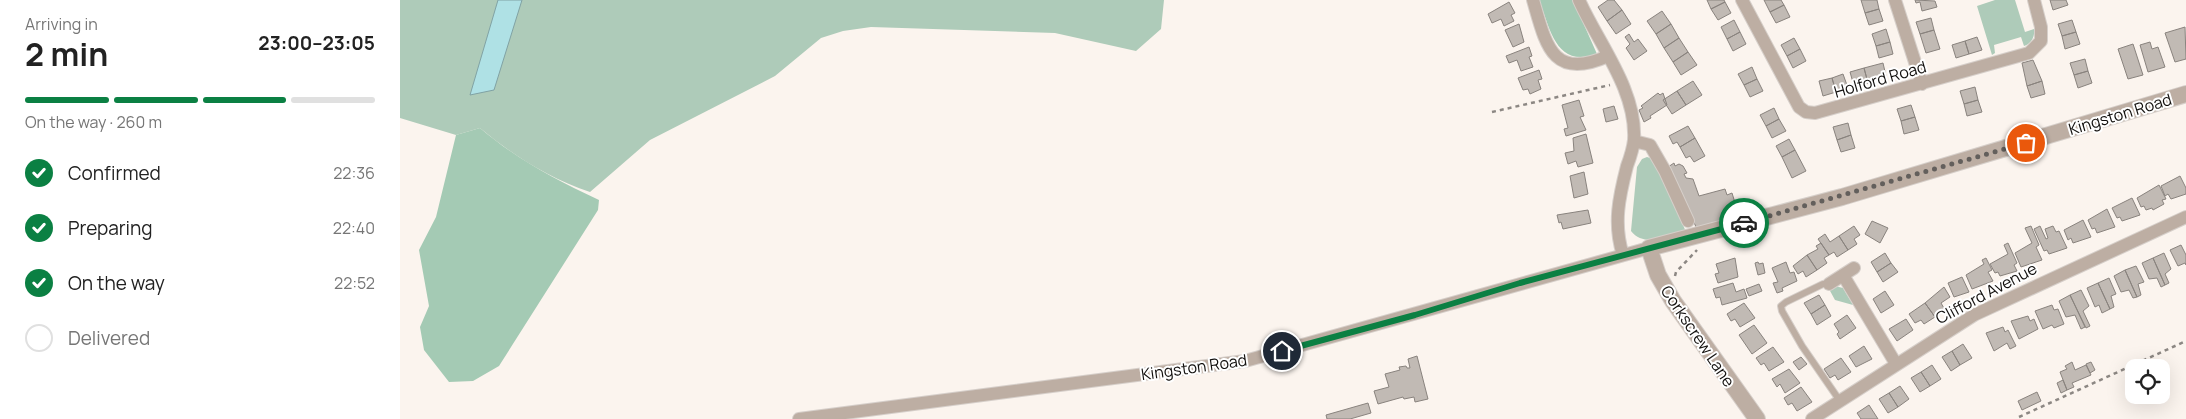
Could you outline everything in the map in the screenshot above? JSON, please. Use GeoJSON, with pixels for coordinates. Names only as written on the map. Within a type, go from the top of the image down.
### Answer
{"type":"FeatureCollection","features":[{"type":"Feature","properties":{"kind":"street"},"geometry":{"type":"LineString","coordinates":[[1533,0],[1551,52],[1558,58],[1570,65],[1586,65],[1608,56]]}},
{"type":"Feature","properties":{"kind":"street"},"geometry":{"type":"LineString","coordinates":[[1579,0],[1621,82],[1629,105],[1634,141],[1617,210],[1617,232],[1623,255]]}},
{"type":"Feature","properties":{"kind":"street","name":"Holford Road"},"geometry":{"type":"LineString","coordinates":[[1742,0],[1799,107],[1806,112],[1815,113],[1922,84],[2034,50],[2041,40],[2042,34],[2034,0]]}},
{"type":"Feature","properties":{"kind":"street"},"geometry":{"type":"LineString","coordinates":[[1895,0],[1922,84]]}},
{"type":"Feature","properties":{"kind":"street","name":"Kingston Road"},"geometry":{"type":"LineString","coordinates":[[799,419],[1245,361],[1842,196],[2186,94]]}},
{"type":"Feature","properties":{"kind":"street"},"geometry":{"type":"LineString","coordinates":[[1634,141],[1650,146],[1665,171],[1688,221]]}},
{"type":"Feature","properties":{"kind":"street","name":"Clifford Avenue"},"geometry":{"type":"LineString","coordinates":[[1812,419],[1974,315],[2186,217]]}},
{"type":"Feature","properties":{"kind":"street","name":"Corkscrew Lane"},"geometry":{"type":"LineString","coordinates":[[1649,248],[1658,275],[1673,301],[1757,419]]}},
{"type":"Feature","properties":{"kind":"street"},"geometry":{"type":"LineString","coordinates":[[1829,284],[1854,268]]}},
{"type":"Feature","properties":{"kind":"street"},"geometry":{"type":"LineString","coordinates":[[1842,275],[1896,364]]}},
{"type":"Feature","properties":{"kind":"lane"},"geometry":{"type":"LineString","coordinates":[[1829,284],[1823,284],[1786,302],[1782,306],[1782,311],[1802,346],[1840,401]]}},
{"type":"Feature","properties":{"kind":"path"},"geometry":{"type":"LineString","coordinates":[[1492,112],[1621,82]]}},
{"type":"Feature","properties":{"kind":"path"},"geometry":{"type":"LineString","coordinates":[[1675,278],[1676,272],[1698,250],[1696,237]]}},
{"type":"Feature","properties":{"kind":"path"},"geometry":{"type":"LineString","coordinates":[[2019,417],[2186,341]]}},
{"type":"Feature","properties":{"kind":"green space"},"geometry":{"type":"Polygon","coordinates":[[[400,0],[1164,0],[1161,29],[1136,51],[1055,33],[871,27],[843,31],[821,38],[775,76],[650,140],[590,192],[560,180],[532,165],[480,128],[456,135],[400,118],[400,0]]]}},
{"type":"Feature","properties":{"kind":"green space"},"geometry":{"type":"Polygon","coordinates":[[[1539,0],[1573,0],[1597,54],[1583,57],[1572,56],[1564,51],[1557,44],[1552,34],[1539,0]]]}},
{"type":"Feature","properties":{"kind":"green space"},"geometry":{"type":"Polygon","coordinates":[[[1995,0],[2015,0],[2025,32],[2034,29],[2033,37],[2029,44],[2024,46],[2021,37],[1994,45],[1995,53],[1992,55],[1977,6],[1995,0]]]}},
{"type":"Feature","properties":{"kind":"green space"},"geometry":{"type":"Polygon","coordinates":[[[480,128],[508,150],[537,168],[599,200],[598,210],[499,366],[473,381],[449,382],[424,350],[420,327],[429,306],[419,250],[436,217],[456,135],[480,128]]]}},
{"type":"Feature","properties":{"kind":"green space"},"geometry":{"type":"Polygon","coordinates":[[[1647,157],[1653,159],[1659,168],[1686,232],[1650,240],[1636,236],[1631,231],[1637,167],[1642,159],[1647,157]]]}},
{"type":"Feature","properties":{"kind":"green space"},"geometry":{"type":"Polygon","coordinates":[[[1835,286],[1843,288],[1853,305],[1835,300],[1829,289],[1835,286]]]}},
{"type":"Feature","properties":{"kind":"water"},"geometry":{"type":"Polygon","coordinates":[[[498,0],[522,0],[494,90],[470,95],[498,0]]]}},
{"type":"Feature","properties":{"kind":"building"},"geometry":{"type":"Polygon","coordinates":[[[1608,0],[1614,0],[1622,10],[1607,21],[1598,7],[1608,0]]]}},
{"type":"Feature","properties":{"kind":"building"},"geometry":{"type":"Polygon","coordinates":[[[1707,0],[1724,0],[1725,2],[1711,9],[1707,0]]]}},
{"type":"Feature","properties":{"kind":"building"},"geometry":{"type":"Polygon","coordinates":[[[1764,0],[1781,0],[1784,5],[1770,12],[1764,0]]]}},
{"type":"Feature","properties":{"kind":"building"},"geometry":{"type":"Polygon","coordinates":[[[1861,0],[1877,0],[1879,9],[1865,13],[1861,0]]]}},
{"type":"Feature","properties":{"kind":"building"},"geometry":{"type":"Polygon","coordinates":[[[1915,0],[1935,1],[1937,7],[1922,11],[1920,2],[1916,3],[1915,0]]]}},
{"type":"Feature","properties":{"kind":"building"},"geometry":{"type":"Polygon","coordinates":[[[2050,0],[2066,0],[2068,5],[2053,10],[2050,0]]]}},
{"type":"Feature","properties":{"kind":"building"},"geometry":{"type":"Polygon","coordinates":[[[1509,2],[1515,13],[1511,15],[1514,21],[1504,26],[1501,19],[1492,23],[1488,14],[1509,2]]]}},
{"type":"Feature","properties":{"kind":"building"},"geometry":{"type":"Polygon","coordinates":[[[1725,2],[1731,13],[1718,20],[1711,9],[1725,2]]]}},
{"type":"Feature","properties":{"kind":"building"},"geometry":{"type":"Polygon","coordinates":[[[1784,5],[1790,17],[1776,23],[1770,12],[1784,5]]]}},
{"type":"Feature","properties":{"kind":"building"},"geometry":{"type":"Polygon","coordinates":[[[1879,9],[1883,21],[1869,25],[1865,13],[1879,9]]]}},
{"type":"Feature","properties":{"kind":"building"},"geometry":{"type":"Polygon","coordinates":[[[1622,10],[1631,24],[1616,34],[1607,21],[1622,10]]]}},
{"type":"Feature","properties":{"kind":"building"},"geometry":{"type":"Polygon","coordinates":[[[1662,11],[1671,24],[1656,34],[1647,21],[1662,11]]]}},
{"type":"Feature","properties":{"kind":"building"},"geometry":{"type":"Polygon","coordinates":[[[1931,18],[1934,30],[1920,34],[1916,22],[1931,18]]]}},
{"type":"Feature","properties":{"kind":"building"},"geometry":{"type":"Polygon","coordinates":[[[1734,20],[1740,32],[1727,39],[1721,27],[1734,20]]]}},
{"type":"Feature","properties":{"kind":"building"},"geometry":{"type":"Polygon","coordinates":[[[2072,20],[2076,32],[2062,36],[2058,24],[2072,20]]]}},
{"type":"Feature","properties":{"kind":"building"},"geometry":{"type":"Polygon","coordinates":[[[1519,24],[1524,42],[1513,47],[1505,30],[1519,24]]]}},
{"type":"Feature","properties":{"kind":"building"},"geometry":{"type":"Polygon","coordinates":[[[1671,24],[1679,38],[1664,48],[1656,34],[1671,24]]]}},
{"type":"Feature","properties":{"kind":"building"},"geometry":{"type":"Polygon","coordinates":[[[2185,27],[2186,59],[2175,62],[2165,33],[2185,27]]]}},
{"type":"Feature","properties":{"kind":"building"},"geometry":{"type":"Polygon","coordinates":[[[1886,29],[1890,42],[1876,46],[1872,34],[1886,29]]]}},
{"type":"Feature","properties":{"kind":"building"},"geometry":{"type":"Polygon","coordinates":[[[1934,30],[1940,49],[1926,53],[1920,34],[1934,30]]]}},
{"type":"Feature","properties":{"kind":"building"},"geometry":{"type":"Polygon","coordinates":[[[1740,32],[1746,44],[1733,51],[1727,39],[1740,32]]]}},
{"type":"Feature","properties":{"kind":"building"},"geometry":{"type":"Polygon","coordinates":[[[2076,32],[2080,44],[2065,49],[2062,36],[2076,32]]]}},
{"type":"Feature","properties":{"kind":"building"},"geometry":{"type":"Polygon","coordinates":[[[1629,34],[1634,42],[1638,39],[1647,51],[1634,60],[1626,48],[1630,44],[1625,37],[1629,34]]]}},
{"type":"Feature","properties":{"kind":"building"},"geometry":{"type":"Polygon","coordinates":[[[1977,37],[1982,50],[1969,54],[1965,41],[1977,37]]]}},
{"type":"Feature","properties":{"kind":"building"},"geometry":{"type":"Polygon","coordinates":[[[1679,38],[1688,52],[1673,62],[1664,48],[1679,38]]]}},
{"type":"Feature","properties":{"kind":"building"},"geometry":{"type":"Polygon","coordinates":[[[1794,38],[1800,49],[1787,56],[1781,45],[1794,38]]]}},
{"type":"Feature","properties":{"kind":"building"},"geometry":{"type":"Polygon","coordinates":[[[1965,41],[1969,54],[1956,58],[1952,45],[1965,41]]]}},
{"type":"Feature","properties":{"kind":"building"},"geometry":{"type":"Polygon","coordinates":[[[1890,42],[1893,54],[1879,58],[1876,46],[1890,42]]]}},
{"type":"Feature","properties":{"kind":"building"},"geometry":{"type":"Polygon","coordinates":[[[2150,42],[2152,49],[2158,47],[2165,67],[2148,72],[2140,45],[2150,42]]]}},
{"type":"Feature","properties":{"kind":"building"},"geometry":{"type":"Polygon","coordinates":[[[2133,44],[2143,75],[2128,79],[2118,49],[2133,44]]]}},
{"type":"Feature","properties":{"kind":"building"},"geometry":{"type":"Polygon","coordinates":[[[1529,47],[1532,56],[1529,57],[1533,67],[1521,71],[1517,60],[1509,63],[1506,56],[1529,47]]]}},
{"type":"Feature","properties":{"kind":"building"},"geometry":{"type":"Polygon","coordinates":[[[1800,49],[1806,61],[1793,68],[1787,56],[1800,49]]]}},
{"type":"Feature","properties":{"kind":"building"},"geometry":{"type":"Polygon","coordinates":[[[1688,52],[1697,65],[1681,75],[1673,62],[1688,52]]]}},
{"type":"Feature","properties":{"kind":"building"},"geometry":{"type":"Polygon","coordinates":[[[2085,59],[2088,71],[2074,75],[2070,63],[2085,59]]]}},
{"type":"Feature","properties":{"kind":"building"},"geometry":{"type":"Polygon","coordinates":[[[2033,60],[2042,81],[2027,86],[2022,63],[2033,60]]]}},
{"type":"Feature","properties":{"kind":"building"},"geometry":{"type":"Polygon","coordinates":[[[1883,63],[1886,76],[1868,83],[1864,68],[1883,63]]]}},
{"type":"Feature","properties":{"kind":"building"},"geometry":{"type":"Polygon","coordinates":[[[1752,67],[1757,79],[1744,85],[1738,74],[1752,67]]]}},
{"type":"Feature","properties":{"kind":"building"},"geometry":{"type":"Polygon","coordinates":[[[1864,68],[1868,83],[1854,86],[1850,72],[1864,68]]]}},
{"type":"Feature","properties":{"kind":"building"},"geometry":{"type":"Polygon","coordinates":[[[1539,70],[1542,79],[1538,80],[1541,89],[1530,94],[1528,89],[1523,90],[1518,78],[1539,70]]]}},
{"type":"Feature","properties":{"kind":"building"},"geometry":{"type":"Polygon","coordinates":[[[2088,71],[2092,83],[2078,88],[2074,75],[2088,71]]]}},
{"type":"Feature","properties":{"kind":"building"},"geometry":{"type":"Polygon","coordinates":[[[1843,74],[1848,88],[1836,92],[1832,78],[1843,74]]]}},
{"type":"Feature","properties":{"kind":"building"},"geometry":{"type":"Polygon","coordinates":[[[1832,78],[1836,92],[1823,96],[1819,81],[1832,78]]]}},
{"type":"Feature","properties":{"kind":"building"},"geometry":{"type":"Polygon","coordinates":[[[1757,79],[1763,91],[1750,97],[1744,85],[1757,79]]]}},
{"type":"Feature","properties":{"kind":"building"},"geometry":{"type":"Polygon","coordinates":[[[1693,81],[1702,95],[1686,105],[1677,91],[1693,81]]]}},
{"type":"Feature","properties":{"kind":"building"},"geometry":{"type":"Polygon","coordinates":[[[2042,81],[2045,94],[2031,98],[2027,86],[2042,81]]]}},
{"type":"Feature","properties":{"kind":"building"},"geometry":{"type":"Polygon","coordinates":[[[1975,87],[1978,100],[1964,104],[1960,91],[1975,87]]]}},
{"type":"Feature","properties":{"kind":"building"},"geometry":{"type":"Polygon","coordinates":[[[1677,91],[1686,105],[1672,114],[1663,100],[1677,91]]]}},
{"type":"Feature","properties":{"kind":"building"},"geometry":{"type":"Polygon","coordinates":[[[1658,93],[1660,95],[1663,93],[1667,105],[1644,122],[1639,110],[1643,108],[1641,106],[1658,93]]]}},
{"type":"Feature","properties":{"kind":"building"},"geometry":{"type":"Polygon","coordinates":[[[1579,100],[1584,116],[1580,117],[1586,130],[1566,136],[1564,129],[1568,128],[1562,105],[1579,100]]]}},
{"type":"Feature","properties":{"kind":"building"},"geometry":{"type":"Polygon","coordinates":[[[1978,100],[1982,112],[1967,116],[1964,104],[1978,100]]]}},
{"type":"Feature","properties":{"kind":"building"},"geometry":{"type":"Polygon","coordinates":[[[1911,105],[1915,117],[1901,121],[1897,109],[1911,105]]]}},
{"type":"Feature","properties":{"kind":"building"},"geometry":{"type":"Polygon","coordinates":[[[1614,106],[1618,119],[1606,122],[1603,109],[1614,106]]]}},
{"type":"Feature","properties":{"kind":"building"},"geometry":{"type":"Polygon","coordinates":[[[1774,108],[1779,119],[1766,126],[1760,115],[1774,108]]]}},
{"type":"Feature","properties":{"kind":"building"},"geometry":{"type":"Polygon","coordinates":[[[1915,117],[1919,130],[1904,134],[1901,121],[1915,117]]]}},
{"type":"Feature","properties":{"kind":"building"},"geometry":{"type":"Polygon","coordinates":[[[1779,119],[1786,131],[1772,138],[1766,126],[1779,119]]]}},
{"type":"Feature","properties":{"kind":"building"},"geometry":{"type":"Polygon","coordinates":[[[1848,123],[1851,135],[1837,140],[1833,127],[1848,123]]]}},
{"type":"Feature","properties":{"kind":"building"},"geometry":{"type":"Polygon","coordinates":[[[1688,126],[1695,138],[1680,147],[1677,142],[1673,144],[1669,136],[1688,126]]]}},
{"type":"Feature","properties":{"kind":"building"},"geometry":{"type":"Polygon","coordinates":[[[1586,134],[1593,163],[1578,167],[1576,161],[1568,164],[1565,153],[1574,151],[1573,138],[1586,134]]]}},
{"type":"Feature","properties":{"kind":"building"},"geometry":{"type":"Polygon","coordinates":[[[1851,135],[1855,148],[1841,152],[1837,140],[1851,135]]]}},
{"type":"Feature","properties":{"kind":"building"},"geometry":{"type":"Polygon","coordinates":[[[1695,138],[1705,156],[1694,162],[1690,156],[1686,158],[1680,147],[1695,138]]]}},
{"type":"Feature","properties":{"kind":"building"},"geometry":{"type":"Polygon","coordinates":[[[1789,139],[1795,150],[1782,157],[1776,146],[1789,139]]]}},
{"type":"Feature","properties":{"kind":"building"},"geometry":{"type":"Polygon","coordinates":[[[1795,150],[1806,171],[1792,178],[1782,157],[1795,150]]]}},
{"type":"Feature","properties":{"kind":"building"},"geometry":{"type":"Polygon","coordinates":[[[1674,163],[1675,166],[1679,164],[1683,166],[1687,173],[1684,174],[1686,178],[1693,179],[1699,196],[1725,189],[1727,195],[1732,193],[1736,206],[1730,207],[1733,219],[1697,229],[1668,167],[1674,163]]]}},
{"type":"Feature","properties":{"kind":"building"},"geometry":{"type":"Polygon","coordinates":[[[1584,172],[1588,194],[1574,198],[1570,176],[1584,172]]]}},
{"type":"Feature","properties":{"kind":"building"},"geometry":{"type":"Polygon","coordinates":[[[2180,176],[2186,188],[2186,194],[2171,199],[2168,194],[2165,196],[2161,186],[2180,176]]]}},
{"type":"Feature","properties":{"kind":"building"},"geometry":{"type":"Polygon","coordinates":[[[2159,185],[2166,199],[2162,200],[2164,204],[2153,210],[2152,208],[2146,210],[2144,206],[2141,207],[2137,198],[2159,185]]]}},
{"type":"Feature","properties":{"kind":"building"},"geometry":{"type":"Polygon","coordinates":[[[2132,198],[2140,215],[2122,221],[2120,217],[2117,218],[2112,208],[2132,198]]]}},
{"type":"Feature","properties":{"kind":"building"},"geometry":{"type":"Polygon","coordinates":[[[2107,209],[2115,227],[2097,233],[2095,228],[2092,229],[2088,220],[2107,209]]]}},
{"type":"Feature","properties":{"kind":"building"},"geometry":{"type":"Polygon","coordinates":[[[1588,210],[1591,223],[1563,229],[1561,222],[1559,223],[1557,215],[1588,210]]]}},
{"type":"Feature","properties":{"kind":"building"},"geometry":{"type":"Polygon","coordinates":[[[2083,220],[2091,237],[2073,243],[2071,238],[2068,240],[2064,230],[2083,220]]]}},
{"type":"Feature","properties":{"kind":"building"},"geometry":{"type":"Polygon","coordinates":[[[1872,221],[1888,228],[1880,243],[1865,234],[1872,221]]]}},
{"type":"Feature","properties":{"kind":"building"},"geometry":{"type":"Polygon","coordinates":[[[1854,226],[1860,235],[1854,239],[1857,244],[1848,250],[1839,236],[1854,226]]]}},
{"type":"Feature","properties":{"kind":"building"},"geometry":{"type":"Polygon","coordinates":[[[2031,226],[2039,245],[2036,247],[2042,260],[2021,267],[2015,253],[2032,243],[2025,228],[2031,226]]]}},
{"type":"Feature","properties":{"kind":"building"},"geometry":{"type":"Polygon","coordinates":[[[2040,226],[2046,239],[2048,238],[2045,229],[2053,226],[2056,232],[2059,231],[2067,248],[2049,254],[2047,250],[2044,251],[2034,229],[2040,226]]]}},
{"type":"Feature","properties":{"kind":"building"},"geometry":{"type":"Polygon","coordinates":[[[1825,234],[1830,242],[1839,236],[1848,250],[1837,257],[1834,252],[1829,255],[1818,239],[1825,234]]]}},
{"type":"Feature","properties":{"kind":"building"},"geometry":{"type":"Polygon","coordinates":[[[1821,243],[1829,255],[1824,258],[1827,263],[1817,270],[1807,255],[1818,249],[1816,246],[1821,243]]]}},
{"type":"Feature","properties":{"kind":"building"},"geometry":{"type":"Polygon","coordinates":[[[2008,243],[2017,263],[2014,265],[2017,271],[2000,276],[1998,272],[1995,273],[1990,264],[2008,254],[2004,245],[2008,243]]]}},
{"type":"Feature","properties":{"kind":"building"},"geometry":{"type":"Polygon","coordinates":[[[2181,245],[2186,255],[2186,265],[2185,263],[2178,266],[2170,250],[2181,245]]]}},
{"type":"Feature","properties":{"kind":"building"},"geometry":{"type":"Polygon","coordinates":[[[1885,253],[1891,263],[1877,272],[1871,262],[1885,253]]]}},
{"type":"Feature","properties":{"kind":"building"},"geometry":{"type":"Polygon","coordinates":[[[2164,253],[2171,269],[2165,274],[2169,283],[2165,285],[2153,258],[2164,253]]]}},
{"type":"Feature","properties":{"kind":"building"},"geometry":{"type":"Polygon","coordinates":[[[1807,255],[1817,270],[1806,277],[1803,271],[1798,274],[1793,266],[1807,255]]]}},
{"type":"Feature","properties":{"kind":"building"},"geometry":{"type":"Polygon","coordinates":[[[1735,258],[1738,277],[1718,283],[1715,274],[1719,273],[1716,264],[1735,258]]]}},
{"type":"Feature","properties":{"kind":"building"},"geometry":{"type":"Polygon","coordinates":[[[1986,258],[1992,270],[1988,272],[1993,281],[1972,289],[1966,275],[1984,264],[1982,260],[1986,258]]]}},
{"type":"Feature","properties":{"kind":"building"},"geometry":{"type":"Polygon","coordinates":[[[2153,258],[2165,285],[2161,287],[2157,278],[2149,279],[2142,263],[2153,258]]]}},
{"type":"Feature","properties":{"kind":"building"},"geometry":{"type":"Polygon","coordinates":[[[1758,262],[1759,264],[1763,263],[1765,273],[1758,275],[1755,263],[1758,262]]]}},
{"type":"Feature","properties":{"kind":"building"},"geometry":{"type":"Polygon","coordinates":[[[1786,262],[1790,273],[1794,272],[1797,281],[1782,288],[1783,291],[1777,293],[1773,283],[1778,282],[1772,268],[1786,262]]]}},
{"type":"Feature","properties":{"kind":"building"},"geometry":{"type":"Polygon","coordinates":[[[1891,263],[1898,272],[1883,282],[1877,272],[1891,263]]]}},
{"type":"Feature","properties":{"kind":"building"},"geometry":{"type":"Polygon","coordinates":[[[2136,266],[2144,282],[2138,284],[2141,295],[2137,297],[2125,270],[2136,266]]]}},
{"type":"Feature","properties":{"kind":"building"},"geometry":{"type":"Polygon","coordinates":[[[2125,270],[2137,297],[2133,298],[2129,290],[2121,292],[2114,276],[2125,270]]]}},
{"type":"Feature","properties":{"kind":"building"},"geometry":{"type":"Polygon","coordinates":[[[1962,277],[1969,292],[1954,297],[1948,283],[1962,277]]]}},
{"type":"Feature","properties":{"kind":"building"},"geometry":{"type":"Polygon","coordinates":[[[2109,278],[2116,294],[2111,296],[2114,307],[2110,309],[2098,283],[2109,278]]]}},
{"type":"Feature","properties":{"kind":"building"},"geometry":{"type":"Polygon","coordinates":[[[1733,283],[1736,292],[1744,289],[1747,298],[1722,305],[1720,297],[1716,298],[1713,289],[1733,283]]]}},
{"type":"Feature","properties":{"kind":"building"},"geometry":{"type":"Polygon","coordinates":[[[2098,283],[2110,309],[2102,313],[2099,305],[2095,307],[2087,288],[2098,283]]]}},
{"type":"Feature","properties":{"kind":"building"},"geometry":{"type":"Polygon","coordinates":[[[1759,284],[1762,291],[1749,296],[1746,289],[1759,284]]]}},
{"type":"Feature","properties":{"kind":"building"},"geometry":{"type":"Polygon","coordinates":[[[1944,287],[1950,297],[1941,303],[1945,310],[1935,317],[1925,303],[1944,287]]]}},
{"type":"Feature","properties":{"kind":"building"},"geometry":{"type":"Polygon","coordinates":[[[2081,290],[2089,306],[2083,311],[2090,326],[2086,328],[2070,295],[2081,290]]]}},
{"type":"Feature","properties":{"kind":"building"},"geometry":{"type":"Polygon","coordinates":[[[1885,291],[1894,305],[1881,313],[1873,299],[1885,291]]]}},
{"type":"Feature","properties":{"kind":"building"},"geometry":{"type":"Polygon","coordinates":[[[1819,295],[1825,305],[1811,314],[1804,303],[1819,295]]]}},
{"type":"Feature","properties":{"kind":"building"},"geometry":{"type":"Polygon","coordinates":[[[2070,295],[2085,327],[2081,329],[2075,315],[2066,317],[2059,301],[2070,295]]]}},
{"type":"Feature","properties":{"kind":"building"},"geometry":{"type":"Polygon","coordinates":[[[1744,303],[1755,318],[1740,327],[1735,319],[1731,321],[1727,314],[1744,303]]]}},
{"type":"Feature","properties":{"kind":"building"},"geometry":{"type":"Polygon","coordinates":[[[1925,303],[1935,317],[1924,324],[1921,320],[1915,323],[1909,314],[1925,303]]]}},
{"type":"Feature","properties":{"kind":"building"},"geometry":{"type":"Polygon","coordinates":[[[1825,305],[1831,316],[1817,325],[1811,314],[1825,305]]]}},
{"type":"Feature","properties":{"kind":"building"},"geometry":{"type":"Polygon","coordinates":[[[2052,305],[2054,310],[2058,309],[2064,324],[2054,328],[2052,325],[2043,329],[2035,311],[2052,305]]]}},
{"type":"Feature","properties":{"kind":"building"},"geometry":{"type":"Polygon","coordinates":[[[1847,315],[1856,328],[1840,339],[1837,334],[1839,332],[1834,324],[1847,315]]]}},
{"type":"Feature","properties":{"kind":"building"},"geometry":{"type":"Polygon","coordinates":[[[2028,316],[2030,321],[2034,319],[2038,329],[2019,339],[2011,321],[2028,316]]]}},
{"type":"Feature","properties":{"kind":"building"},"geometry":{"type":"Polygon","coordinates":[[[1906,319],[1913,330],[1897,341],[1889,329],[1906,319]]]}},
{"type":"Feature","properties":{"kind":"building"},"geometry":{"type":"Polygon","coordinates":[[[1754,325],[1767,343],[1752,354],[1739,335],[1754,325]]]}},
{"type":"Feature","properties":{"kind":"building"},"geometry":{"type":"Polygon","coordinates":[[[2003,327],[2005,332],[2008,330],[2016,346],[2010,349],[2007,343],[1994,351],[1986,333],[2003,327]]]}},
{"type":"Feature","properties":{"kind":"building"},"geometry":{"type":"Polygon","coordinates":[[[1963,344],[1972,358],[1960,365],[1952,351],[1963,344]]]}},
{"type":"Feature","properties":{"kind":"building"},"geometry":{"type":"Polygon","coordinates":[[[1864,346],[1872,359],[1856,367],[1849,356],[1864,346]]]}},
{"type":"Feature","properties":{"kind":"building"},"geometry":{"type":"Polygon","coordinates":[[[1773,347],[1784,362],[1769,371],[1764,363],[1761,365],[1756,358],[1773,347]]]}},
{"type":"Feature","properties":{"kind":"building"},"geometry":{"type":"Polygon","coordinates":[[[1952,351],[1960,365],[1951,371],[1942,357],[1952,351]]]}},
{"type":"Feature","properties":{"kind":"building"},"geometry":{"type":"Polygon","coordinates":[[[1417,356],[1428,399],[1415,402],[1414,397],[1404,399],[1403,397],[1378,404],[1374,391],[1389,387],[1385,374],[1400,370],[1399,367],[1406,366],[1410,368],[1408,359],[1417,356]]]}},
{"type":"Feature","properties":{"kind":"building"},"geometry":{"type":"Polygon","coordinates":[[[1801,357],[1807,364],[1799,370],[1793,362],[1801,357]]]}},
{"type":"Feature","properties":{"kind":"building"},"geometry":{"type":"Polygon","coordinates":[[[1841,358],[1851,372],[1838,380],[1835,375],[1830,378],[1824,369],[1841,358]]]}},
{"type":"Feature","properties":{"kind":"building"},"geometry":{"type":"Polygon","coordinates":[[[2072,362],[2075,370],[2086,365],[2091,375],[2072,383],[2074,387],[2067,390],[2060,372],[2067,369],[2065,366],[2072,362]]]}},
{"type":"Feature","properties":{"kind":"building"},"geometry":{"type":"Polygon","coordinates":[[[2091,362],[2095,370],[2090,373],[2086,364],[2091,362]]]}},
{"type":"Feature","properties":{"kind":"building"},"geometry":{"type":"Polygon","coordinates":[[[1932,365],[1941,379],[1930,386],[1921,372],[1932,365]]]}},
{"type":"Feature","properties":{"kind":"building"},"geometry":{"type":"Polygon","coordinates":[[[1789,369],[1800,383],[1785,393],[1780,384],[1777,387],[1772,379],[1789,369]]]}},
{"type":"Feature","properties":{"kind":"building"},"geometry":{"type":"Polygon","coordinates":[[[1921,372],[1930,386],[1920,392],[1911,378],[1921,372]]]}},
{"type":"Feature","properties":{"kind":"building"},"geometry":{"type":"Polygon","coordinates":[[[2063,380],[2067,390],[2061,393],[2057,383],[2063,380]]]}},
{"type":"Feature","properties":{"kind":"building"},"geometry":{"type":"Polygon","coordinates":[[[1900,386],[1909,399],[1898,407],[1889,393],[1900,386]]]}},
{"type":"Feature","properties":{"kind":"building"},"geometry":{"type":"Polygon","coordinates":[[[1801,387],[1812,402],[1797,411],[1792,403],[1788,405],[1784,398],[1801,387]]]}},
{"type":"Feature","properties":{"kind":"building"},"geometry":{"type":"Polygon","coordinates":[[[2037,392],[2041,401],[2022,410],[2018,401],[2037,392]]]}},
{"type":"Feature","properties":{"kind":"building"},"geometry":{"type":"Polygon","coordinates":[[[1889,393],[1898,407],[1888,413],[1879,399],[1889,393]]]}},
{"type":"Feature","properties":{"kind":"building"},"geometry":{"type":"Polygon","coordinates":[[[1368,403],[1371,413],[1350,419],[1327,419],[1326,415],[1368,403]]]}},
{"type":"Feature","properties":{"kind":"building"},"geometry":{"type":"Polygon","coordinates":[[[1869,405],[1878,419],[1861,419],[1857,413],[1869,405]]]}},
{"type":"Feature","properties":{"kind":"way so far"},"geometry":{"type":"LineString","coordinates":[[1744,223],[2026,143]]}},
{"type":"Feature","properties":{"kind":"route"},"geometry":{"type":"LineString","coordinates":[[1282,351],[1415,315],[1556,273],[1744,223]]}}]}
